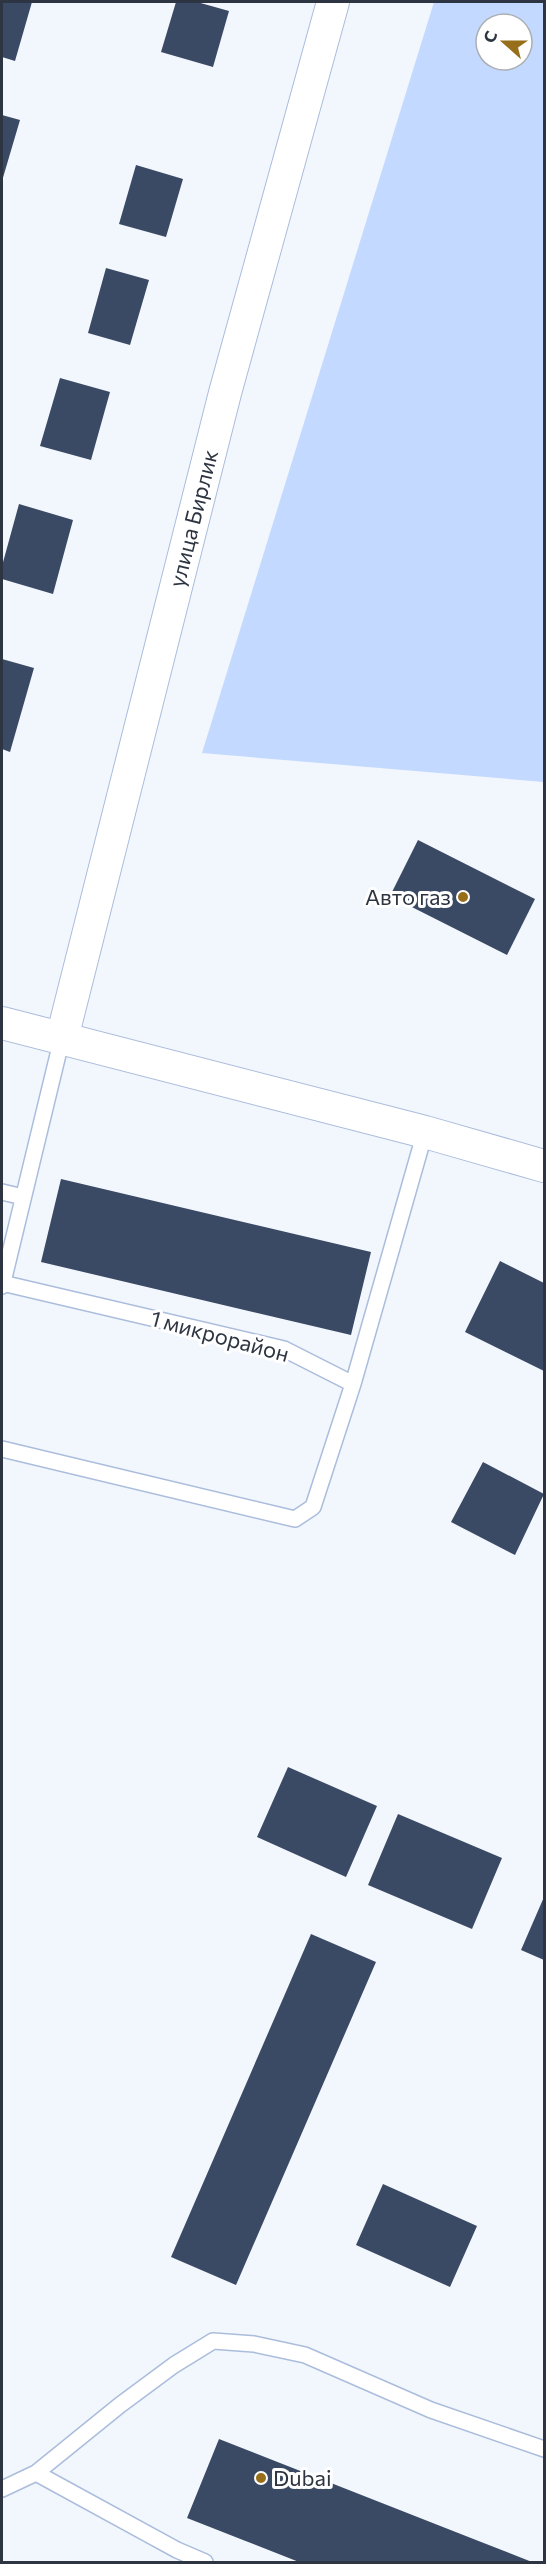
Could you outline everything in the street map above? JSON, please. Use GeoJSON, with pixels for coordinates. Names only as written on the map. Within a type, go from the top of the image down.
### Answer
{"type":"FeatureCollection","features":[{"type":"Feature","properties":{"kind":"street","name":"улица Бирлик"},"geometry":{"type":"LineString","coordinates":[[62,1038],[225,393],[333,2]]}},
{"type":"Feature","properties":{"kind":"street"},"geometry":{"type":"LineString","coordinates":[[2,1023],[425,1132],[544,1166]]}},
{"type":"Feature","properties":{"kind":"lane"},"geometry":{"type":"LineString","coordinates":[[2,1284],[62,1038]]}},
{"type":"Feature","properties":{"kind":"lane"},"geometry":{"type":"LineString","coordinates":[[2,1449],[295,1519],[313,1507],[353,1384],[425,1132]]}},
{"type":"Feature","properties":{"kind":"lane"},"geometry":{"type":"LineString","coordinates":[[2,1191],[23,1197]]}},
{"type":"Feature","properties":{"kind":"lane","name":"1 микрорайон"},"geometry":{"type":"LineString","coordinates":[[2,1284],[284,1349],[353,1384]]}},
{"type":"Feature","properties":{"kind":"lane"},"geometry":{"type":"LineString","coordinates":[[2,2489],[36,2473],[129,2398],[174,2365],[213,2341],[254,2344],[305,2355],[431,2410],[544,2449]]}},
{"type":"Feature","properties":{"kind":"lane"},"geometry":{"type":"LineString","coordinates":[[36,2473],[177,2550],[205,2562]]}},
{"type":"Feature","properties":{"kind":"shaded area"},"geometry":{"type":"Polygon","coordinates":[[[434,2],[544,2],[544,782],[202,753],[434,2]]]}},
{"type":"Feature","properties":{"kind":"building"},"geometry":{"type":"Polygon","coordinates":[[[2,2],[32,2],[15,61],[2,57],[2,2]]]}},
{"type":"Feature","properties":{"kind":"building"},"geometry":{"type":"Polygon","coordinates":[[[176,2],[197,2],[229,11],[213,67],[161,52],[176,2]]]}},
{"type":"Feature","properties":{"kind":"building"},"geometry":{"type":"Polygon","coordinates":[[[2,115],[20,120],[2,181],[2,115]]]}},
{"type":"Feature","properties":{"kind":"building"},"geometry":{"type":"Polygon","coordinates":[[[136,165],[183,179],[166,237],[119,224],[136,165]]]}},
{"type":"Feature","properties":{"kind":"building"},"geometry":{"type":"Polygon","coordinates":[[[106,268],[149,280],[130,345],[88,333],[106,268]]]}},
{"type":"Feature","properties":{"kind":"building"},"geometry":{"type":"Polygon","coordinates":[[[60,378],[110,392],[91,460],[40,446],[60,378]]]}},
{"type":"Feature","properties":{"kind":"building"},"geometry":{"type":"Polygon","coordinates":[[[19,504],[73,520],[53,594],[2,579],[2,566],[19,504]]]}},
{"type":"Feature","properties":{"kind":"building"},"geometry":{"type":"Polygon","coordinates":[[[2,659],[34,668],[10,752],[2,749],[2,659]]]}},
{"type":"Feature","properties":{"kind":"building","name":"Авто газ"},"geometry":{"type":"Polygon","coordinates":[[[418,840],[535,899],[507,955],[390,896],[418,840]]]}},
{"type":"Feature","properties":{"kind":"building"},"geometry":{"type":"Polygon","coordinates":[[[61,1179],[371,1252],[351,1335],[41,1262],[61,1179]]]}},
{"type":"Feature","properties":{"kind":"building"},"geometry":{"type":"Polygon","coordinates":[[[500,1261],[544,1283],[544,1371],[465,1332],[500,1261]]]}},
{"type":"Feature","properties":{"kind":"building"},"geometry":{"type":"Polygon","coordinates":[[[483,1462],[544,1494],[515,1555],[451,1522],[483,1462]]]}},
{"type":"Feature","properties":{"kind":"building"},"geometry":{"type":"Polygon","coordinates":[[[288,1767],[377,1806],[346,1877],[257,1837],[288,1767]]]}},
{"type":"Feature","properties":{"kind":"building"},"geometry":{"type":"Polygon","coordinates":[[[398,1814],[502,1858],[472,1929],[368,1885],[398,1814]]]}},
{"type":"Feature","properties":{"kind":"building"},"geometry":{"type":"Polygon","coordinates":[[[544,1897],[544,1960],[521,1950],[544,1897]]]}},
{"type":"Feature","properties":{"kind":"building"},"geometry":{"type":"Polygon","coordinates":[[[311,1934],[376,1962],[236,2285],[171,2257],[311,1934]]]}},
{"type":"Feature","properties":{"kind":"building"},"geometry":{"type":"Polygon","coordinates":[[[383,2184],[477,2226],[450,2287],[356,2245],[383,2184]]]}},
{"type":"Feature","properties":{"kind":"building","name":"Dubai"},"geometry":{"type":"Polygon","coordinates":[[[219,2439],[532,2562],[299,2562],[187,2518],[219,2439]]]}},
{"type":"Feature","properties":{"kind":"place","name":"Авто газ"},"geometry":{"type":"Point","coordinates":[463,897]}},
{"type":"Feature","properties":{"kind":"place","name":"Dubai"},"geometry":{"type":"Point","coordinates":[261,2478]}}]}
